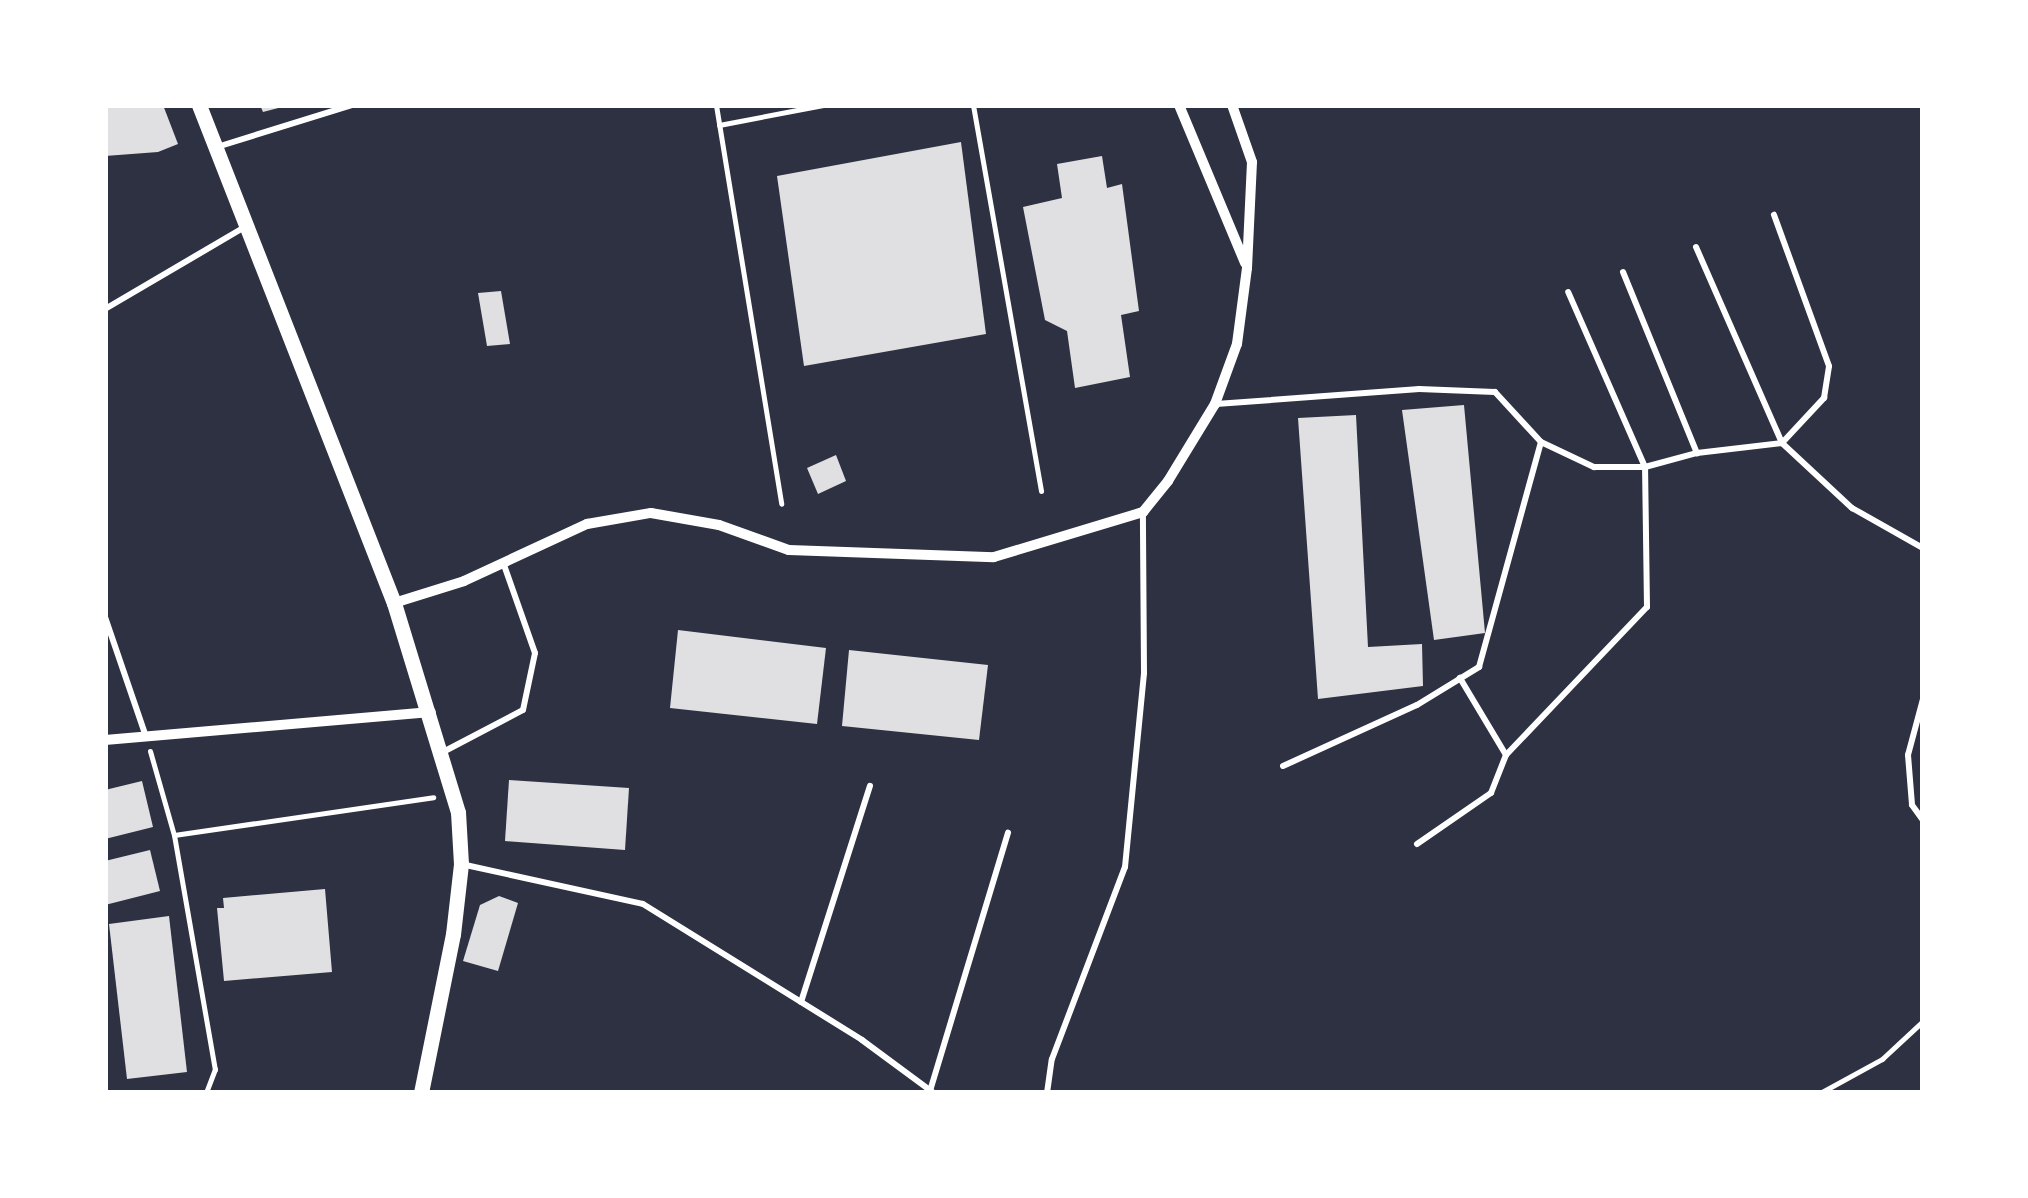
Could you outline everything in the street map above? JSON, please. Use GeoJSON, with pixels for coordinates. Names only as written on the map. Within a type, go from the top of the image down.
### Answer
{"type":"FeatureCollection","features":[{"type":"Feature","properties":{"kind":"main road"},"geometry":{"type":"LineString","coordinates":[[200,105],[394,603],[431,712],[453,798],[461,864],[453,934],[421,1093]]}},
{"type":"Feature","properties":{"kind":"street"},"geometry":{"type":"LineString","coordinates":[[1179,105],[1247,268]]}},
{"type":"Feature","properties":{"kind":"street"},"geometry":{"type":"LineString","coordinates":[[394,603],[464,580],[587,524],[652,513],[719,525],[789,550],[994,557],[1144,512],[1168,482],[1214,404],[1237,344],[1247,268],[1252,162],[1232,105]]}},
{"type":"Feature","properties":{"kind":"street"},"geometry":{"type":"LineString","coordinates":[[105,740],[431,712]]}},
{"type":"Feature","properties":{"kind":"lane"},"geometry":{"type":"LineString","coordinates":[[216,148],[352,105]]}},
{"type":"Feature","properties":{"kind":"lane"},"geometry":{"type":"LineString","coordinates":[[1214,404],[1419,389],[1495,392],[1541,442],[1594,468],[1646,467],[1697,453],[1782,443],[1824,398],[1829,366],[1774,215]]}},
{"type":"Feature","properties":{"kind":"lane"},"geometry":{"type":"LineString","coordinates":[[105,308],[246,226]]}},
{"type":"Feature","properties":{"kind":"lane"},"geometry":{"type":"LineString","coordinates":[[1696,247],[1782,443],[1852,508],[1923,548]]}},
{"type":"Feature","properties":{"kind":"lane"},"geometry":{"type":"LineString","coordinates":[[1623,272],[1697,453]]}},
{"type":"Feature","properties":{"kind":"lane"},"geometry":{"type":"LineString","coordinates":[[1417,844],[1491,793],[1506,755],[1648,606],[1646,467],[1568,292]]}},
{"type":"Feature","properties":{"kind":"lane"},"geometry":{"type":"LineString","coordinates":[[1283,766],[1417,704],[1479,667],[1541,442]]}},
{"type":"Feature","properties":{"kind":"lane"},"geometry":{"type":"LineString","coordinates":[[1047,1093],[1052,1059],[1124,867],[1144,673],[1144,512]]}},
{"type":"Feature","properties":{"kind":"lane"},"geometry":{"type":"LineString","coordinates":[[442,753],[523,710],[536,654],[503,562]]}},
{"type":"Feature","properties":{"kind":"lane"},"geometry":{"type":"LineString","coordinates":[[105,618],[145,734]]}},
{"type":"Feature","properties":{"kind":"lane"},"geometry":{"type":"LineString","coordinates":[[1460,678],[1506,755]]}},
{"type":"Feature","properties":{"kind":"lane"},"geometry":{"type":"LineString","coordinates":[[1923,699],[1908,755],[1912,805],[1923,820]]}},
{"type":"Feature","properties":{"kind":"lane"},"geometry":{"type":"LineString","coordinates":[[801,1002],[870,786]]}},
{"type":"Feature","properties":{"kind":"lane"},"geometry":{"type":"LineString","coordinates":[[461,864],[643,904],[862,1040],[932,1092],[1008,833]]}},
{"type":"Feature","properties":{"kind":"path"},"geometry":{"type":"LineString","coordinates":[[716,105],[781,504]]}},
{"type":"Feature","properties":{"kind":"path"},"geometry":{"type":"LineString","coordinates":[[719,124],[824,105]]}},
{"type":"Feature","properties":{"kind":"path"},"geometry":{"type":"LineString","coordinates":[[973,105],[1041,491]]}},
{"type":"Feature","properties":{"kind":"path"},"geometry":{"type":"LineString","coordinates":[[145,734],[174,835],[215,1070],[206,1093]]}},
{"type":"Feature","properties":{"kind":"path"},"geometry":{"type":"LineString","coordinates":[[174,835],[415,796],[453,798]]}},
{"type":"Feature","properties":{"kind":"path"},"geometry":{"type":"LineString","coordinates":[[1820,1093],[1882,1059],[1923,1021]]}},
{"type":"Feature","properties":{"kind":"building"},"geometry":{"type":"Polygon","coordinates":[[[105,105],[163,105],[178,144],[158,152],[105,156],[105,105]]]}},
{"type":"Feature","properties":{"kind":"building"},"geometry":{"type":"Polygon","coordinates":[[[260,105],[286,105],[286,106],[263,112],[260,105]]]}},
{"type":"Feature","properties":{"kind":"building"},"geometry":{"type":"Polygon","coordinates":[[[961,142],[986,334],[804,366],[777,176],[961,142]]]}},
{"type":"Feature","properties":{"kind":"building"},"geometry":{"type":"Polygon","coordinates":[[[1102,156],[1107,188],[1122,184],[1139,311],[1121,315],[1130,377],[1075,388],[1067,331],[1045,320],[1023,207],[1062,198],[1057,164],[1102,156]]]}},
{"type":"Feature","properties":{"kind":"building"},"geometry":{"type":"Polygon","coordinates":[[[501,291],[510,344],[487,346],[478,293],[501,291]]]}},
{"type":"Feature","properties":{"kind":"building"},"geometry":{"type":"Polygon","coordinates":[[[1464,405],[1485,633],[1434,640],[1402,410],[1464,405]]]}},
{"type":"Feature","properties":{"kind":"building"},"geometry":{"type":"Polygon","coordinates":[[[1356,415],[1368,647],[1422,644],[1423,686],[1318,699],[1298,418],[1356,415]]]}},
{"type":"Feature","properties":{"kind":"building"},"geometry":{"type":"Polygon","coordinates":[[[836,455],[846,481],[818,494],[807,468],[836,455]]]}},
{"type":"Feature","properties":{"kind":"building"},"geometry":{"type":"Polygon","coordinates":[[[678,630],[826,648],[817,724],[670,708],[678,630]]]}},
{"type":"Feature","properties":{"kind":"building"},"geometry":{"type":"Polygon","coordinates":[[[849,650],[988,665],[979,740],[842,726],[849,650]]]}},
{"type":"Feature","properties":{"kind":"building"},"geometry":{"type":"Polygon","coordinates":[[[509,780],[629,788],[625,850],[505,841],[509,780]]]}},
{"type":"Feature","properties":{"kind":"building"},"geometry":{"type":"Polygon","coordinates":[[[142,781],[153,827],[105,839],[105,790],[142,781]]]}},
{"type":"Feature","properties":{"kind":"building"},"geometry":{"type":"Polygon","coordinates":[[[150,850],[160,891],[105,905],[105,861],[150,850]]]}},
{"type":"Feature","properties":{"kind":"building"},"geometry":{"type":"Polygon","coordinates":[[[325,889],[332,972],[224,981],[217,908],[224,908],[223,898],[325,889]]]}},
{"type":"Feature","properties":{"kind":"building"},"geometry":{"type":"Polygon","coordinates":[[[499,896],[518,903],[498,971],[463,961],[480,905],[499,896]]]}},
{"type":"Feature","properties":{"kind":"building"},"geometry":{"type":"Polygon","coordinates":[[[169,916],[187,1072],[127,1079],[109,924],[169,916]]]}}]}
